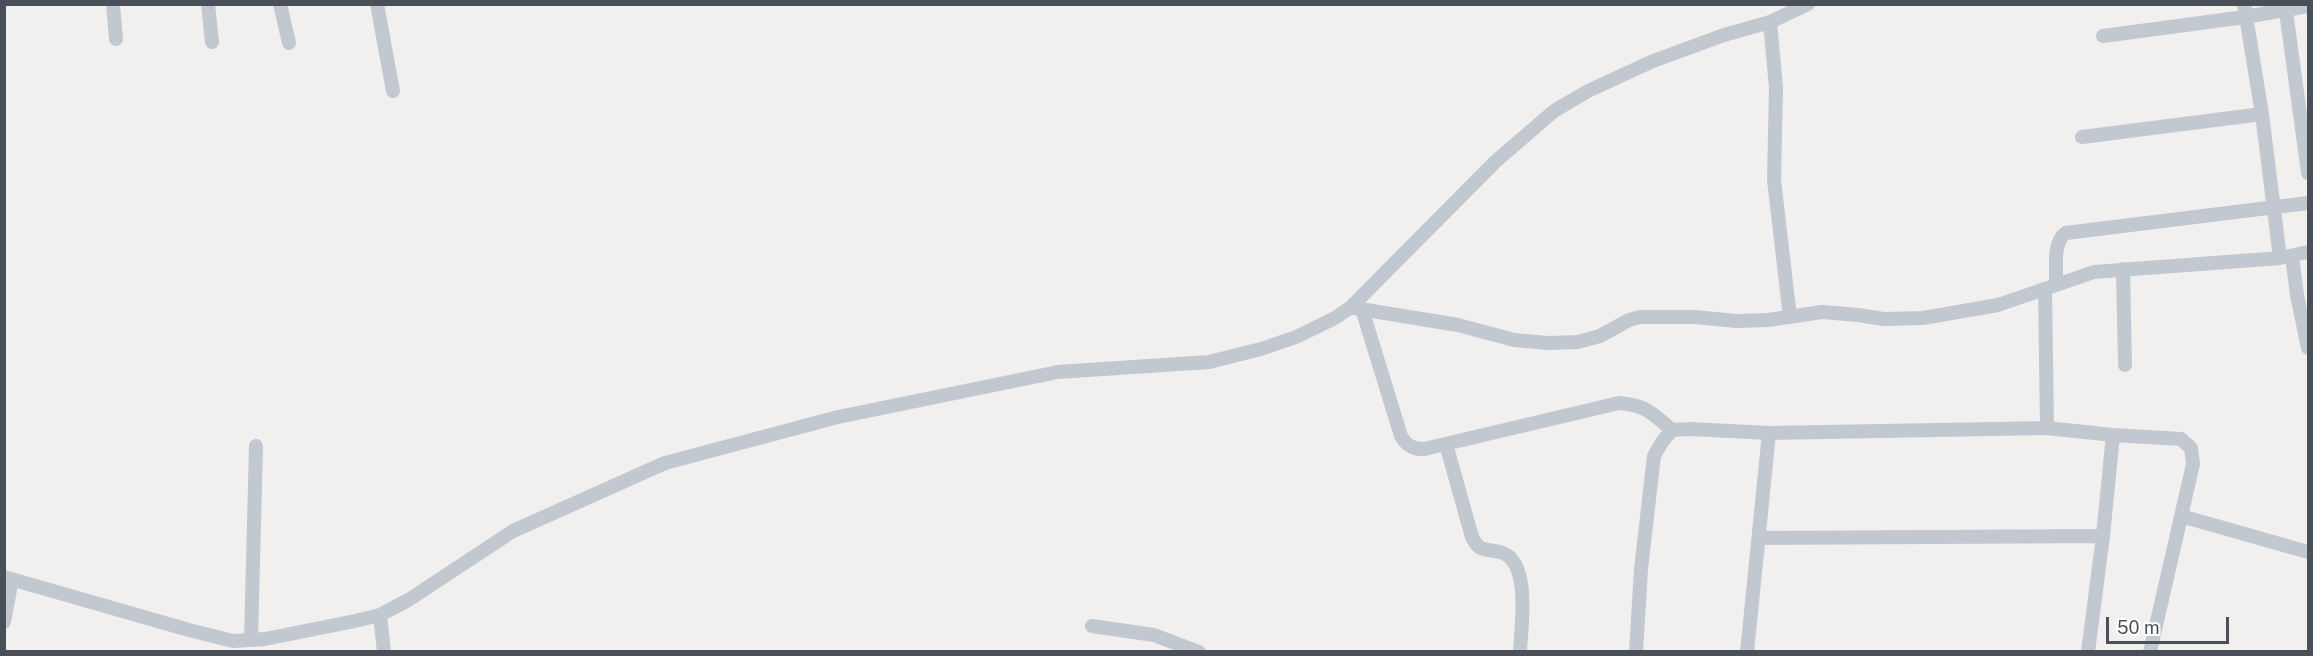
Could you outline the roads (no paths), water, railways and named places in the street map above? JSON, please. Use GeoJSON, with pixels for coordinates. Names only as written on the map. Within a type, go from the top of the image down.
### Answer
{"type":"FeatureCollection","features":[{"type":"Feature","properties":{"kind":"street"},"geometry":{"type":"LineString","coordinates":[[113,4],[116,39]]}},
{"type":"Feature","properties":{"kind":"street"},"geometry":{"type":"LineString","coordinates":[[208,4],[212,42]]}},
{"type":"Feature","properties":{"kind":"street"},"geometry":{"type":"LineString","coordinates":[[280,4],[288,44]]}},
{"type":"Feature","properties":{"kind":"street"},"geometry":{"type":"LineString","coordinates":[[377,4],[393,90]]}},
{"type":"Feature","properties":{"kind":"street"},"geometry":{"type":"LineString","coordinates":[[4,622],[8,578],[233,641],[265,639],[380,615],[410,599],[513,531],[665,463],[838,417],[1058,372],[1209,362],[1261,349],[1296,337],[1356,308],[1496,161],[1554,111],[1588,91],[1653,61],[1724,35],[1770,22],[1792,8],[1808,4]]}},
{"type":"Feature","properties":{"kind":"street"},"geometry":{"type":"LineString","coordinates":[[2103,36],[2244,11],[2308,6]]}},
{"type":"Feature","properties":{"kind":"street"},"geometry":{"type":"LineString","coordinates":[[2285,7],[2304,108],[2308,173]]}},
{"type":"Feature","properties":{"kind":"street"},"geometry":{"type":"LineString","coordinates":[[2244,11],[2262,114],[2274,207],[2308,348]]}},
{"type":"Feature","properties":{"kind":"street"},"geometry":{"type":"LineString","coordinates":[[1770,22],[1776,88],[1774,180],[1790,317]]}},
{"type":"Feature","properties":{"kind":"street"},"geometry":{"type":"LineString","coordinates":[[2082,138],[2262,114]]}},
{"type":"Feature","properties":{"kind":"street"},"geometry":{"type":"LineString","coordinates":[[2048,428],[2050,288],[2060,237],[2066,233],[2308,203]]}},
{"type":"Feature","properties":{"kind":"street"},"geometry":{"type":"LineString","coordinates":[[1356,308],[1458,325],[1514,340],[1548,343],[1591,339],[1640,317],[1695,317],[1736,321],[1822,312],[1884,320],[1923,318],[1998,305],[2094,272],[2286,257],[2308,252]]}},
{"type":"Feature","properties":{"kind":"street"},"geometry":{"type":"LineString","coordinates":[[2123,270],[2125,365]]}},
{"type":"Feature","properties":{"kind":"street"},"geometry":{"type":"LineString","coordinates":[[1356,308],[1401,436],[1406,444],[1414,449],[1424,450],[1619,403],[1636,404],[1649,410],[1672,430],[1769,433],[2048,428],[2113,435],[2181,438],[2191,448],[2193,464],[2150,651]]}},
{"type":"Feature","properties":{"kind":"street"},"geometry":{"type":"LineString","coordinates":[[1636,651],[1641,570],[1654,456],[1672,430]]}},
{"type":"Feature","properties":{"kind":"street"},"geometry":{"type":"LineString","coordinates":[[1748,651],[1769,433]]}},
{"type":"Feature","properties":{"kind":"street"},"geometry":{"type":"LineString","coordinates":[[2088,651],[2113,435]]}},
{"type":"Feature","properties":{"kind":"street"},"geometry":{"type":"LineString","coordinates":[[1446,444],[1476,546],[1483,550],[1503,553],[1516,565],[1523,594],[1520,651]]}},
{"type":"Feature","properties":{"kind":"street"},"geometry":{"type":"LineString","coordinates":[[251,639],[256,446]]}},
{"type":"Feature","properties":{"kind":"street"},"geometry":{"type":"LineString","coordinates":[[2181,516],[2308,552]]}},
{"type":"Feature","properties":{"kind":"street"},"geometry":{"type":"LineString","coordinates":[[1759,538],[2103,536]]}},
{"type":"Feature","properties":{"kind":"street"},"geometry":{"type":"LineString","coordinates":[[380,615],[384,651]]}},
{"type":"Feature","properties":{"kind":"street"},"geometry":{"type":"LineString","coordinates":[[1092,626],[1154,636],[1199,651]]}}]}
